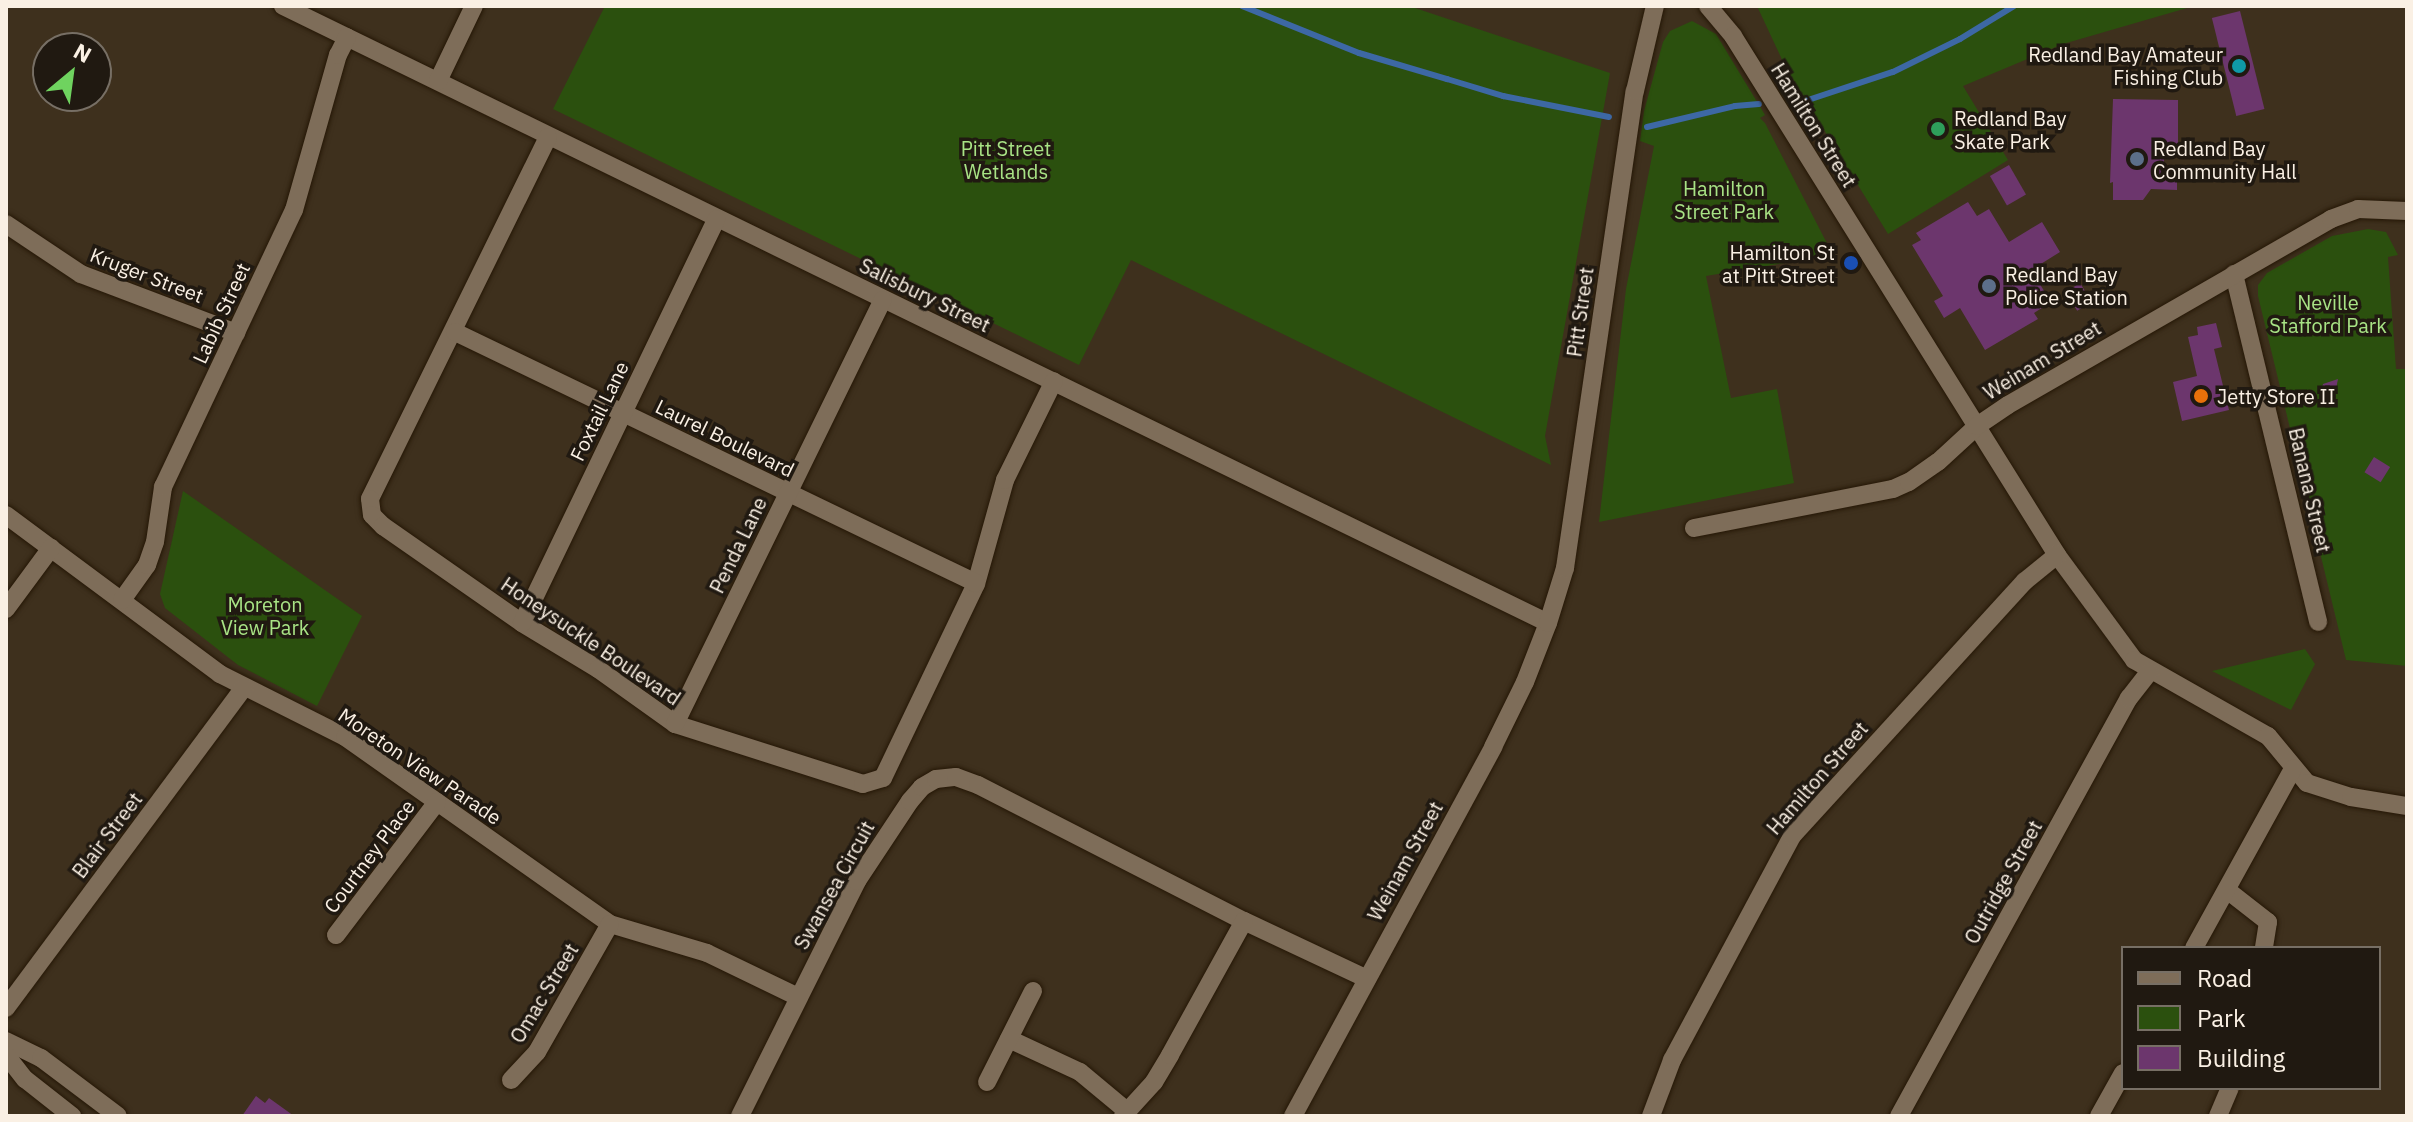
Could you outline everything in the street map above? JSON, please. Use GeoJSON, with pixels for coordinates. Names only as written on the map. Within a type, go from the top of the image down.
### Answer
{"type":"FeatureCollection","features":[{"type":"Feature","properties":{"kind":"street","name":"Salisbury Street"},"geometry":{"type":"LineString","coordinates":[[283,6],[1548,623]]}},
{"type":"Feature","properties":{"kind":"street"},"geometry":{"type":"LineString","coordinates":[[438,81],[474,6]]}},
{"type":"Feature","properties":{"kind":"street","name":"Pitt Street"},"geometry":{"type":"LineString","coordinates":[[1548,623],[1570,541],[1635,91],[1655,6]]}},
{"type":"Feature","properties":{"kind":"street","name":"Hamilton Street"},"geometry":{"type":"LineString","coordinates":[[1708,6],[1733,36],[2057,555],[2117,639],[2149,672],[2268,736],[2307,783],[2328,792],[2407,806]]}},
{"type":"Feature","properties":{"kind":"street","name":"Labib Street"},"geometry":{"type":"LineString","coordinates":[[122,600],[147,565],[155,542],[163,487],[294,210],[338,55],[347,37]]}},
{"type":"Feature","properties":{"kind":"street","name":"Honeysuckle Boulevard"},"geometry":{"type":"LineString","coordinates":[[548,137],[472,287],[455,332],[370,499],[372,515],[383,526],[522,623],[598,669],[675,724],[863,784],[883,778],[976,583],[1005,480],[1054,381]]}},
{"type":"Feature","properties":{"kind":"street","name":"Weinam Street"},"geometry":{"type":"LineString","coordinates":[[1694,528],[1893,489],[1924,473],[1977,426],[2331,219],[2358,209],[2407,211]]}},
{"type":"Feature","properties":{"kind":"street","name":"Foxtail Lane"},"geometry":{"type":"LineString","coordinates":[[522,623],[716,219]]}},
{"type":"Feature","properties":{"kind":"street","name":"Kruger Street"},"geometry":{"type":"LineString","coordinates":[[6,224],[81,274],[236,333]]}},
{"type":"Feature","properties":{"kind":"street","name":"Banana Street"},"geometry":{"type":"LineString","coordinates":[[2234,274],[2318,622]]}},
{"type":"Feature","properties":{"kind":"street","name":"Penda Lane"},"geometry":{"type":"LineString","coordinates":[[675,724],[883,300]]}},
{"type":"Feature","properties":{"kind":"street","name":"Laurel Boulevard"},"geometry":{"type":"LineString","coordinates":[[455,332],[976,583]]}},
{"type":"Feature","properties":{"kind":"street","name":"Moreton View Parade"},"geometry":{"type":"LineString","coordinates":[[6,515],[244,688],[345,737],[610,924],[707,953],[798,997]]}},
{"type":"Feature","properties":{"kind":"street"},"geometry":{"type":"LineString","coordinates":[[6,609],[51,548]]}},
{"type":"Feature","properties":{"kind":"street","name":"Hamilton Street"},"geometry":{"type":"LineString","coordinates":[[1651,1116],[1672,1060],[1792,836],[2025,581],[2057,555]]}},
{"type":"Feature","properties":{"kind":"street","name":"Weinam Street"},"geometry":{"type":"LineString","coordinates":[[1293,1116],[1493,747],[1525,682],[1548,623]]}},
{"type":"Feature","properties":{"kind":"street","name":"Outridge Street"},"geometry":{"type":"LineString","coordinates":[[1899,1116],[2129,698],[2149,672]]}},
{"type":"Feature","properties":{"kind":"street","name":"Blair Street"},"geometry":{"type":"LineString","coordinates":[[6,1008],[244,688]]}},
{"type":"Feature","properties":{"kind":"street"},"geometry":{"type":"LineString","coordinates":[[2195,946],[2293,769]]}},
{"type":"Feature","properties":{"kind":"street","name":"Swansea Circuit"},"geometry":{"type":"LineString","coordinates":[[740,1116],[857,881],[910,801],[922,787],[936,779],[956,777],[978,785],[1244,921],[1367,979]]}},
{"type":"Feature","properties":{"kind":"street","name":"Courtney Place"},"geometry":{"type":"LineString","coordinates":[[336,935],[437,802]]}},
{"type":"Feature","properties":{"kind":"street"},"geometry":{"type":"LineString","coordinates":[[2227,890],[2268,922],[2264,946]]}},
{"type":"Feature","properties":{"kind":"street"},"geometry":{"type":"LineString","coordinates":[[1009,1039],[1080,1072],[1125,1114],[1170,1055],[1244,921]]}},
{"type":"Feature","properties":{"kind":"street","name":"Omac Street"},"geometry":{"type":"LineString","coordinates":[[511,1080],[537,1052],[610,924]]}},
{"type":"Feature","properties":{"kind":"street"},"geometry":{"type":"LineString","coordinates":[[987,1082],[1033,991]]}},
{"type":"Feature","properties":{"kind":"street"},"geometry":{"type":"LineString","coordinates":[[6,1041],[41,1058],[118,1116]]}},
{"type":"Feature","properties":{"kind":"street"},"geometry":{"type":"LineString","coordinates":[[6,1055],[25,1079],[72,1116]]}},
{"type":"Feature","properties":{"kind":"street"},"geometry":{"type":"LineString","coordinates":[[2099,1116],[2121,1077]]}},
{"type":"Feature","properties":{"kind":"street"},"geometry":{"type":"LineString","coordinates":[[2218,1116],[2229,1090]]}},
{"type":"Feature","properties":{"kind":"green space","name":"Pitt Street Wetlands"},"geometry":{"type":"Polygon","coordinates":[[[605,6],[1409,6],[1610,73],[1545,436],[1551,465],[1131,260],[1079,365],[553,109],[605,6]]]}},
{"type":"Feature","properties":{"kind":"green space"},"geometry":{"type":"Polygon","coordinates":[[[1757,6],[2194,6],[2063,44],[1963,86],[2008,160],[1888,234],[1786,68],[1757,6]]]}},
{"type":"Feature","properties":{"kind":"green space","name":"Hamilton Street Park"},"geometry":{"type":"Polygon","coordinates":[[[1692,21],[1716,34],[1756,100],[1765,115],[1760,118],[1833,255],[1706,276],[1731,398],[1777,389],[1794,483],[1599,522],[1626,289],[1654,146],[1640,141],[1644,111],[1663,42],[1670,31],[1692,21]]]}},
{"type":"Feature","properties":{"kind":"green space","name":"Neville Stafford Park"},"geometry":{"type":"Polygon","coordinates":[[[2368,229],[2386,232],[2398,255],[2388,257],[2396,369],[2407,369],[2407,666],[2346,660],[2258,296],[2258,285],[2267,273],[2332,236],[2368,229]]]}},
{"type":"Feature","properties":{"kind":"green space","name":"Moreton View Park"},"geometry":{"type":"Polygon","coordinates":[[[183,491],[362,616],[317,706],[238,665],[165,608],[160,594],[183,491]]]}},
{"type":"Feature","properties":{"kind":"green space"},"geometry":{"type":"Polygon","coordinates":[[[2305,649],[2315,664],[2291,710],[2212,671],[2305,649]]]}},
{"type":"Feature","properties":{"kind":"building","name":"Redland Bay Amateur Fishing Club"},"geometry":{"type":"Polygon","coordinates":[[[2240,11],[2264,109],[2236,116],[2212,18],[2240,11]]]}},
{"type":"Feature","properties":{"kind":"building","name":"Redland Bay Community Hall"},"geometry":{"type":"Polygon","coordinates":[[[2113,99],[2178,100],[2178,145],[2164,145],[2164,174],[2177,174],[2177,190],[2151,189],[2143,200],[2113,200],[2113,182],[2110,183],[2113,99]]]}},
{"type":"Feature","properties":{"kind":"building"},"geometry":{"type":"Polygon","coordinates":[[[2009,165],[2026,194],[2007,205],[1990,176],[2009,165]]]}},
{"type":"Feature","properties":{"kind":"building","name":"Redland Bay Police Station"},"geometry":{"type":"Polygon","coordinates":[[[1968,202],[1977,216],[1989,209],[2009,242],[2042,222],[2060,252],[2031,270],[2051,302],[2034,313],[2038,319],[1985,350],[1960,308],[1944,318],[1934,301],[1943,296],[1912,245],[1921,240],[1916,233],[1968,202]]]}},
{"type":"Feature","properties":{"kind":"building"},"geometry":{"type":"Polygon","coordinates":[[[2080,283],[2092,302],[2077,311],[2066,292],[2080,283]]]}},
{"type":"Feature","properties":{"kind":"building","name":"Jetty Store II"},"geometry":{"type":"Polygon","coordinates":[[[2216,323],[2222,347],[2214,349],[2229,410],[2182,421],[2173,382],[2197,376],[2188,337],[2198,335],[2197,327],[2216,323]]]}},
{"type":"Feature","properties":{"kind":"building"},"geometry":{"type":"Polygon","coordinates":[[[2338,379],[2333,404],[2321,392],[2323,384],[2338,379]]]}},
{"type":"Feature","properties":{"kind":"building"},"geometry":{"type":"Polygon","coordinates":[[[2374,457],[2390,467],[2381,482],[2364,472],[2374,457]]]}},
{"type":"Feature","properties":{"kind":"building"},"geometry":{"type":"Polygon","coordinates":[[[256,1096],[265,1103],[269,1098],[294,1116],[242,1116],[256,1096]]]}},
{"type":"Feature","properties":{"kind":"waterway"},"geometry":{"type":"LineString","coordinates":[[1242,6],[1359,53],[1503,96],[1609,117]]}},
{"type":"Feature","properties":{"kind":"waterway"},"geometry":{"type":"LineString","coordinates":[[1796,104],[1893,72],[1960,39],[2014,6]]}},
{"type":"Feature","properties":{"kind":"waterway"},"geometry":{"type":"LineString","coordinates":[[1647,127],[1735,106],[1759,104]]}},
{"type":"Feature","properties":{"kind":"place","name":"Redland Bay Amateur Fishing Club"},"geometry":{"type":"Point","coordinates":[2239,66]}},
{"type":"Feature","properties":{"kind":"place","name":"Redland Bay Skate Park"},"geometry":{"type":"Point","coordinates":[1938,129]}},
{"type":"Feature","properties":{"kind":"place","name":"Redland Bay Community Hall"},"geometry":{"type":"Point","coordinates":[2137,159]}},
{"type":"Feature","properties":{"kind":"place","name":"Hamilton St at Pitt Street"},"geometry":{"type":"Point","coordinates":[1851,263]}},
{"type":"Feature","properties":{"kind":"place","name":"Redland Bay Police Station"},"geometry":{"type":"Point","coordinates":[1989,286]}},
{"type":"Feature","properties":{"kind":"place","name":"Jetty Store II"},"geometry":{"type":"Point","coordinates":[2201,396]}}]}
